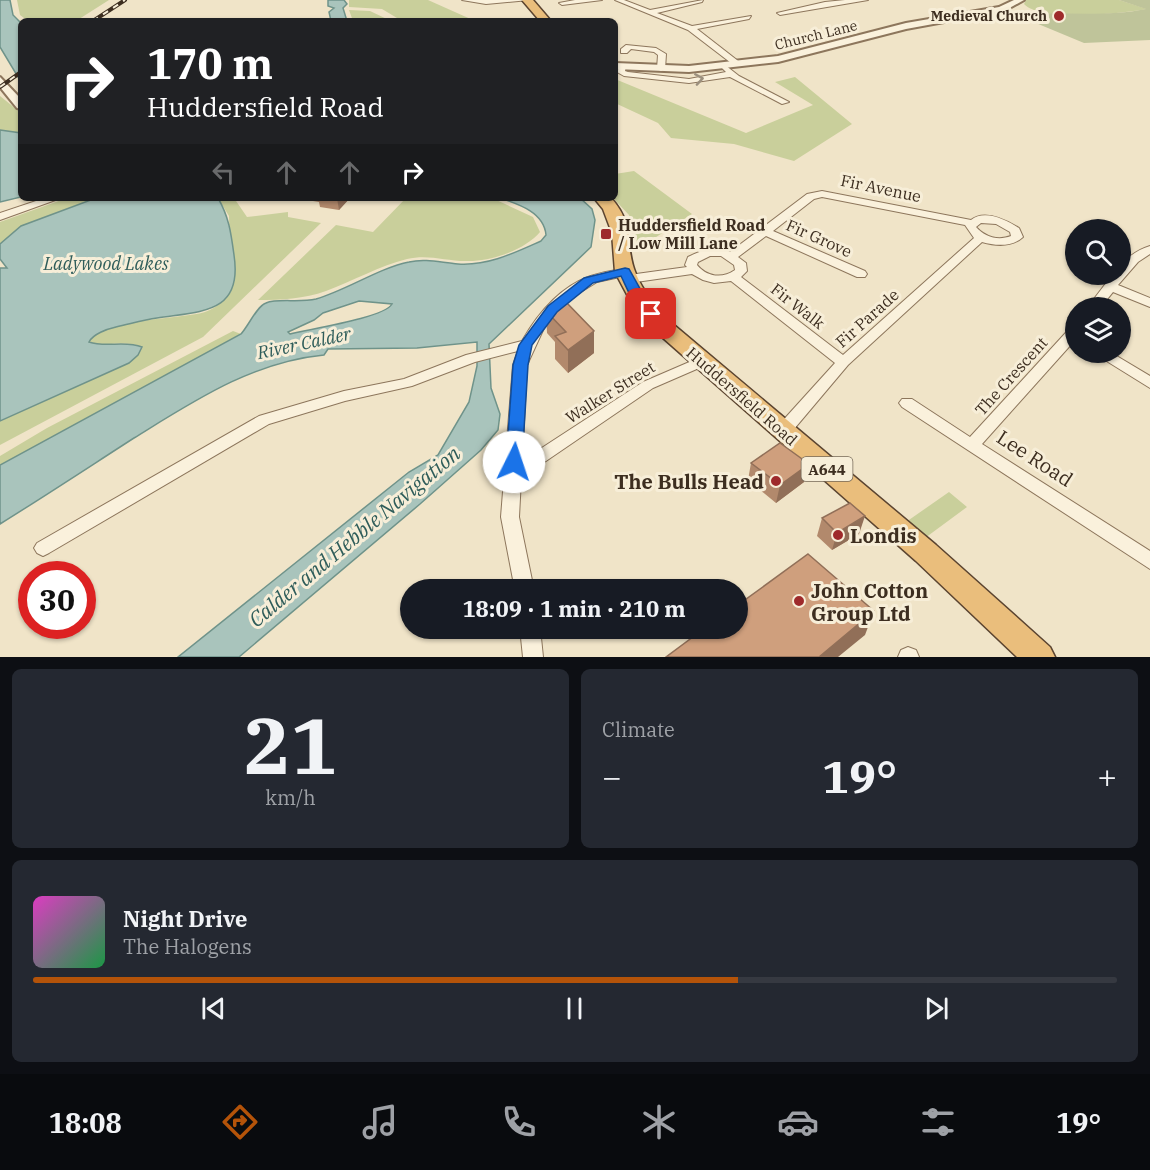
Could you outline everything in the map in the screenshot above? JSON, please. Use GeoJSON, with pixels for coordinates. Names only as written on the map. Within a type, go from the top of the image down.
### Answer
{"type":"FeatureCollection","features":[{"type":"Feature","properties":{"kind":"highway"},"geometry":{"type":"LineString","coordinates":[[527,0],[543,18]]}},
{"type":"Feature","properties":{"kind":"highway","name":"Huddersfield Road"},"geometry":{"type":"LineString","coordinates":[[605,201],[611,207],[621,234],[627,276],[641,302],[661,325],[929,557],[1039,657]]}},
{"type":"Feature","properties":{"kind":"street"},"geometry":{"type":"LineString","coordinates":[[465,0],[486,2],[527,0]]}},
{"type":"Feature","properties":{"kind":"street"},"geometry":{"type":"LineString","coordinates":[[562,3],[599,0]]}},
{"type":"Feature","properties":{"kind":"street"},"geometry":{"type":"LineString","coordinates":[[618,0],[691,28],[738,64]]}},
{"type":"Feature","properties":{"kind":"street"},"geometry":{"type":"LineString","coordinates":[[780,13],[825,4],[865,0]]}},
{"type":"Feature","properties":{"kind":"street","name":"Church Lane"},"geometry":{"type":"LineString","coordinates":[[621,69],[724,66],[812,53],[897,28],[1001,9],[1020,0]]}},
{"type":"Feature","properties":{"kind":"street"},"geometry":{"type":"LineString","coordinates":[[651,12],[700,1]]}},
{"type":"Feature","properties":{"kind":"street"},"geometry":{"type":"LineString","coordinates":[[691,28],[749,17]]}},
{"type":"Feature","properties":{"kind":"street"},"geometry":{"type":"LineString","coordinates":[[624,51],[629,48],[656,50],[662,54],[661,69]]}},
{"type":"Feature","properties":{"kind":"street"},"geometry":{"type":"LineString","coordinates":[[724,66],[731,74],[785,102]]}},
{"type":"Feature","properties":{"kind":"street"},"geometry":{"type":"LineString","coordinates":[[621,69],[689,81],[731,74]]}},
{"type":"Feature","properties":{"kind":"street"},"geometry":{"type":"LineString","coordinates":[[0,80],[18,102]]}},
{"type":"Feature","properties":{"kind":"street","name":"Fir Avenue"},"geometry":{"type":"LineString","coordinates":[[732,255],[811,196],[822,194],[971,223]]}},
{"type":"Feature","properties":{"kind":"street"},"geometry":{"type":"LineString","coordinates":[[0,216],[47,201]]}},
{"type":"Feature","properties":{"kind":"street"},"geometry":{"type":"LineString","coordinates":[[979,219],[992,220],[1011,227],[1017,234],[1014,240],[1003,242],[981,237],[971,230],[971,223],[979,219]]}},
{"type":"Feature","properties":{"kind":"street","name":"Fir Grove"},"geometry":{"type":"LineString","coordinates":[[764,231],[861,274]]}},
{"type":"Feature","properties":{"kind":"street","name":"Fir Parade"},"geometry":{"type":"LineString","coordinates":[[783,431],[843,362],[981,237]]}},
{"type":"Feature","properties":{"kind":"street"},"geometry":{"type":"LineString","coordinates":[[1131,261],[1144,251],[1150,250]]}},
{"type":"Feature","properties":{"kind":"street"},"geometry":{"type":"LineString","coordinates":[[523,579],[510,518],[520,365],[526,345],[552,309],[588,281],[694,270],[711,278],[733,277],[742,267],[732,255],[716,252],[701,254],[692,260],[694,270]]}},
{"type":"Feature","properties":{"kind":"street","name":"Fir Walk"},"geometry":{"type":"LineString","coordinates":[[733,277],[843,362]]}},
{"type":"Feature","properties":{"kind":"street"},"geometry":{"type":"LineString","coordinates":[[1102,297],[1110,286],[1150,303]]}},
{"type":"Feature","properties":{"kind":"street"},"geometry":{"type":"LineString","coordinates":[[43,548],[264,420],[344,396],[407,383],[471,358],[526,345]]}},
{"type":"Feature","properties":{"kind":"street","name":"The Crescent"},"geometry":{"type":"LineString","coordinates":[[973,444],[1065,345]]}},
{"type":"Feature","properties":{"kind":"street","name":"Walker Street"},"geometry":{"type":"LineString","coordinates":[[540,457],[648,386],[701,362]]}},
{"type":"Feature","properties":{"kind":"street"},"geometry":{"type":"LineString","coordinates":[[1117,363],[1150,383]]}},
{"type":"Feature","properties":{"kind":"street","name":"Lee Road"},"geometry":{"type":"LineString","coordinates":[[907,403],[1146,555]]}},
{"type":"Feature","properties":{"kind":"street"},"geometry":{"type":"LineString","coordinates":[[531,639],[533,657]]}},
{"type":"Feature","properties":{"kind":"green space"},"geometry":{"type":"Polygon","coordinates":[[[17,0],[109,0],[81,18],[24,18],[20,15],[17,0]]]}},
{"type":"Feature","properties":{"kind":"green space"},"geometry":{"type":"Polygon","coordinates":[[[349,0],[428,0],[468,18],[397,18],[382,9],[349,7],[349,0]]]}},
{"type":"Feature","properties":{"kind":"green space"},"geometry":{"type":"Polygon","coordinates":[[[1026,0],[1119,0],[1147,9],[1064,15],[1033,10],[1024,4],[1026,0]]]}},
{"type":"Feature","properties":{"kind":"green space"},"geometry":{"type":"Polygon","coordinates":[[[1119,0],[1150,0],[1150,40],[1084,43],[1014,14],[1096,14],[1146,9],[1119,0]]]}},
{"type":"Feature","properties":{"kind":"green space"},"geometry":{"type":"Polygon","coordinates":[[[349,10],[370,11],[385,18],[352,18],[349,10]]]}},
{"type":"Feature","properties":{"kind":"green space"},"geometry":{"type":"Polygon","coordinates":[[[795,77],[852,124],[794,161],[734,144],[671,138],[658,123],[618,104],[618,80],[746,133],[813,105],[775,82],[795,77]]]}},
{"type":"Feature","properties":{"kind":"green space"},"geometry":{"type":"Polygon","coordinates":[[[0,96],[18,111],[18,133],[0,130],[0,96]]]}},
{"type":"Feature","properties":{"kind":"green space"},"geometry":{"type":"Polygon","coordinates":[[[634,171],[692,214],[639,248],[629,215],[616,201],[618,201],[618,174],[634,171]]]}},
{"type":"Feature","properties":{"kind":"green space"},"geometry":{"type":"Polygon","coordinates":[[[59,201],[88,201],[21,226],[0,244],[0,222],[59,201]]]}},
{"type":"Feature","properties":{"kind":"green space"},"geometry":{"type":"Polygon","coordinates":[[[220,201],[236,201],[247,217],[288,212],[288,217],[321,223],[203,337],[0,445],[0,421],[129,363],[142,347],[88,342],[97,334],[126,324],[205,312],[217,306],[231,292],[229,216],[220,201]]]}},
{"type":"Feature","properties":{"kind":"green space"},"geometry":{"type":"Polygon","coordinates":[[[403,201],[498,201],[533,217],[540,232],[525,244],[496,257],[475,261],[429,257],[407,259],[318,294],[258,300],[336,225],[373,232],[403,201]]]}},
{"type":"Feature","properties":{"kind":"green space"},"geometry":{"type":"Polygon","coordinates":[[[233,331],[241,334],[0,465],[0,456],[47,428],[233,331]]]}},
{"type":"Feature","properties":{"kind":"green space"},"geometry":{"type":"Polygon","coordinates":[[[949,492],[967,507],[925,538],[906,522],[949,492]]]}},
{"type":"Feature","properties":{"kind":"water"},"geometry":{"type":"Polygon","coordinates":[[[0,0],[10,0],[13,15],[18,20],[18,77],[0,47],[0,0]]]}},
{"type":"Feature","properties":{"kind":"water"},"geometry":{"type":"Polygon","coordinates":[[[328,0],[344,0],[347,4],[343,8],[346,18],[330,18],[329,12],[334,8],[328,6],[328,0]]]}},
{"type":"Feature","properties":{"kind":"water"},"geometry":{"type":"Polygon","coordinates":[[[0,130],[18,133],[18,198],[0,202],[0,130]]]}},
{"type":"Feature","properties":{"kind":"water","name":"Ladywood Lakes"},"geometry":{"type":"Polygon","coordinates":[[[88,201],[220,201],[232,239],[235,274],[232,289],[225,299],[203,311],[142,321],[97,334],[89,342],[142,347],[138,355],[129,363],[0,421],[0,268],[7,268],[0,259],[0,244],[21,226],[88,201]]]}},
{"type":"Feature","properties":{"kind":"water"},"geometry":{"type":"Polygon","coordinates":[[[508,201],[583,201],[592,209],[595,220],[591,247],[489,344],[491,388],[500,414],[498,430],[481,450],[420,504],[239,657],[178,657],[409,472],[438,455],[469,402],[477,366],[477,342],[417,348],[328,349],[324,355],[298,359],[248,375],[224,385],[179,410],[0,524],[0,465],[241,334],[256,312],[266,303],[316,299],[386,269],[409,262],[422,260],[458,264],[480,263],[501,258],[541,241],[546,235],[544,227],[535,215],[522,206],[508,201]],[[359,301],[323,313],[314,320],[288,332],[290,334],[345,322],[386,309],[392,304],[359,301]]]}},
{"type":"Feature","properties":{"kind":"building"},"geometry":{"type":"Polygon","coordinates":[[[565,301],[594,331],[568,350],[555,336],[566,332],[546,311],[553,305],[565,301]]]}},
{"type":"Feature","properties":{"kind":"building"},"geometry":{"type":"Polygon","coordinates":[[[780,443],[809,464],[780,485],[751,463],[780,443]]]}},
{"type":"Feature","properties":{"kind":"building"},"geometry":{"type":"Polygon","coordinates":[[[850,503],[865,516],[837,533],[822,518],[850,503]]]}},
{"type":"Feature","properties":{"kind":"building","name":"John Cotton Group Ltd"},"geometry":{"type":"Polygon","coordinates":[[[808,554],[874,611],[819,657],[666,657],[690,639],[748,639],[748,598],[808,554]]]}},
{"type":"Feature","properties":{"kind":"railway"},"geometry":{"type":"LineString","coordinates":[[98,18],[125,0]]}},
{"type":"Feature","properties":{"kind":"railway"},"geometry":{"type":"LineString","coordinates":[[0,87],[18,74]]}},
{"type":"Feature","properties":{"kind":"place","name":"Medieval Church"},"geometry":{"type":"Point","coordinates":[1059,16]}},
{"type":"Feature","properties":{"kind":"place","name":"Huddersfield Road / Low Mill Lane"},"geometry":{"type":"Point","coordinates":[606,234]}},
{"type":"Feature","properties":{"kind":"place","name":"The Bulls Head"},"geometry":{"type":"Point","coordinates":[776,481]}},
{"type":"Feature","properties":{"kind":"place","name":"Londis"},"geometry":{"type":"Point","coordinates":[838,535]}},
{"type":"Feature","properties":{"kind":"place","name":"John Cotton Group Ltd"},"geometry":{"type":"Point","coordinates":[799,601]}},
{"type":"Feature","properties":{"kind":"route"},"geometry":{"type":"LineString","coordinates":[[514,462],[520,365],[526,345],[552,309],[588,281],[625,272],[641,302],[651,314]]}},
{"type":"Feature","properties":{"kind":"water label","name":"River Calder"},"geometry":{"type":"Point","coordinates":[304,343]}},
{"type":"Feature","properties":{"kind":"water label","name":"Calder and Hebble Navigation"},"geometry":{"type":"Point","coordinates":[354,536]}}]}
